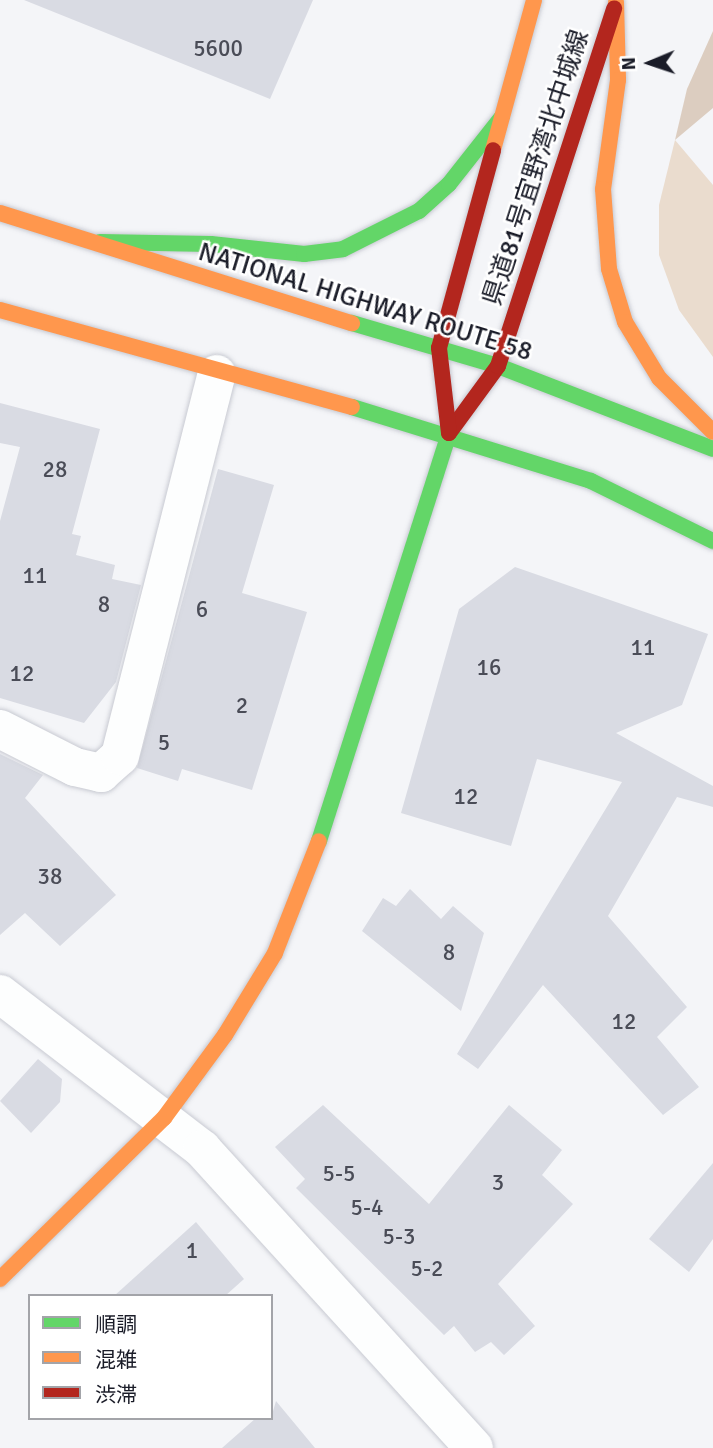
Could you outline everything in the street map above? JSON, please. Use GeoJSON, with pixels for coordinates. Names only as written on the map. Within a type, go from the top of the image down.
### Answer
{"type":"FeatureCollection","features":[{"type":"Feature","properties":{"kind":"main road","name":"県道81号宜野湾北中城線"},"geometry":{"type":"LineString","coordinates":[[449,433],[439,348],[534,0]]}},
{"type":"Feature","properties":{"kind":"main road","name":"県道81号宜野湾北中城線"},"geometry":{"type":"LineString","coordinates":[[449,433],[498,366],[616,1]]}},
{"type":"Feature","properties":{"kind":"main road"},"geometry":{"type":"LineString","coordinates":[[616,1],[618,80],[603,189],[609,269],[625,322],[659,378],[713,432]]}},
{"type":"Feature","properties":{"kind":"main road"},"geometry":{"type":"LineString","coordinates":[[80,242],[211,244],[304,254],[343,249],[388,231],[419,211],[449,184],[502,117]]}},
{"type":"Feature","properties":{"kind":"main road","name":"NATIONAL HIGHWAY ROUTE 58"},"geometry":{"type":"LineString","coordinates":[[0,213],[80,242],[498,366],[713,449]]}},
{"type":"Feature","properties":{"kind":"main road"},"geometry":{"type":"LineString","coordinates":[[0,310],[217,374],[449,433],[591,481],[713,541]]}},
{"type":"Feature","properties":{"kind":"main road"},"geometry":{"type":"LineString","coordinates":[[0,1279],[164,1118],[268,965],[308,878],[449,433]]}},
{"type":"Feature","properties":{"kind":"street"},"geometry":{"type":"LineString","coordinates":[[0,729],[75,767],[101,773],[120,756],[217,374]]}},
{"type":"Feature","properties":{"kind":"street"},"geometry":{"type":"LineString","coordinates":[[0,994],[164,1118],[289,1241],[474,1448]]}},
{"type":"Feature","properties":{"kind":"shaded area"},"geometry":{"type":"Polygon","coordinates":[[[713,31],[713,108],[675,140],[687,89],[713,31]]]}},
{"type":"Feature","properties":{"kind":"shaded area"},"geometry":{"type":"Polygon","coordinates":[[[675,140],[713,185],[713,357],[679,310],[659,255],[659,205],[675,140]]]}},
{"type":"Feature","properties":{"kind":"building"},"geometry":{"type":"Polygon","coordinates":[[[24,0],[313,0],[270,99],[24,0]]]}},
{"type":"Feature","properties":{"kind":"building"},"geometry":{"type":"Polygon","coordinates":[[[0,403],[100,429],[72,534],[81,536],[76,555],[115,565],[112,579],[141,585],[116,682],[84,723],[0,698],[0,521],[20,447],[0,443],[0,403]]]}},
{"type":"Feature","properties":{"kind":"building"},"geometry":{"type":"Polygon","coordinates":[[[218,469],[274,485],[242,593],[307,612],[252,790],[182,769],[178,781],[137,768],[218,469]]]}},
{"type":"Feature","properties":{"kind":"building"},"geometry":{"type":"Polygon","coordinates":[[[515,567],[708,634],[682,705],[616,733],[713,786],[713,807],[677,797],[608,916],[687,1007],[657,1037],[699,1087],[663,1115],[543,985],[478,1069],[457,1054],[622,782],[537,759],[511,846],[401,813],[459,609],[515,567]]]}},
{"type":"Feature","properties":{"kind":"building"},"geometry":{"type":"Polygon","coordinates":[[[0,754],[43,775],[25,798],[116,895],[60,946],[25,913],[0,935],[0,754]]]}},
{"type":"Feature","properties":{"kind":"building"},"geometry":{"type":"Polygon","coordinates":[[[410,889],[441,919],[453,906],[484,933],[461,1011],[362,931],[383,898],[396,906],[410,889]]]}},
{"type":"Feature","properties":{"kind":"building"},"geometry":{"type":"Polygon","coordinates":[[[38,1059],[62,1079],[60,1102],[31,1133],[0,1101],[38,1059]]]}},
{"type":"Feature","properties":{"kind":"building"},"geometry":{"type":"Polygon","coordinates":[[[323,1105],[429,1204],[509,1105],[562,1150],[542,1175],[573,1204],[498,1284],[535,1326],[504,1355],[491,1342],[475,1352],[454,1326],[444,1335],[296,1188],[305,1179],[275,1147],[323,1105]]]}},
{"type":"Feature","properties":{"kind":"building"},"geometry":{"type":"Polygon","coordinates":[[[713,1163],[713,1239],[689,1272],[649,1239],[713,1163]]]}},
{"type":"Feature","properties":{"kind":"building"},"geometry":{"type":"Polygon","coordinates":[[[196,1222],[244,1279],[227,1294],[116,1294],[196,1222]]]}},
{"type":"Feature","properties":{"kind":"building"},"geometry":{"type":"Polygon","coordinates":[[[276,1401],[315,1448],[222,1448],[254,1420],[273,1420],[276,1401]]]}},
{"type":"Feature","properties":{"kind":"traffic: fast"},"geometry":{"type":"LineString","coordinates":[[100,242],[211,244],[304,254],[343,249],[419,211],[449,184],[502,117]]}},
{"type":"Feature","properties":{"kind":"traffic: fast"},"geometry":{"type":"LineString","coordinates":[[352,323],[498,366],[713,449]]}},
{"type":"Feature","properties":{"kind":"traffic: fast"},"geometry":{"type":"LineString","coordinates":[[352,407],[591,481],[713,541]]}},
{"type":"Feature","properties":{"kind":"traffic: fast"},"geometry":{"type":"LineString","coordinates":[[319,841],[449,433]]}},
{"type":"Feature","properties":{"kind":"traffic: slow"},"geometry":{"type":"LineString","coordinates":[[493,150],[534,0]]}},
{"type":"Feature","properties":{"kind":"traffic: slow"},"geometry":{"type":"LineString","coordinates":[[616,2],[618,80],[603,189],[609,269],[625,322],[659,378],[713,432]]}},
{"type":"Feature","properties":{"kind":"traffic: slow"},"geometry":{"type":"LineString","coordinates":[[0,213],[352,323]]}},
{"type":"Feature","properties":{"kind":"traffic: slow"},"geometry":{"type":"LineString","coordinates":[[0,310],[352,407]]}},
{"type":"Feature","properties":{"kind":"traffic: slow"},"geometry":{"type":"LineString","coordinates":[[0,1279],[164,1118],[225,1035],[275,953],[319,841]]}},
{"type":"Feature","properties":{"kind":"traffic: jam"},"geometry":{"type":"LineString","coordinates":[[449,433],[498,366],[614,8]]}},
{"type":"Feature","properties":{"kind":"traffic: jam"},"geometry":{"type":"LineString","coordinates":[[449,433],[439,348],[493,150]]}}]}
